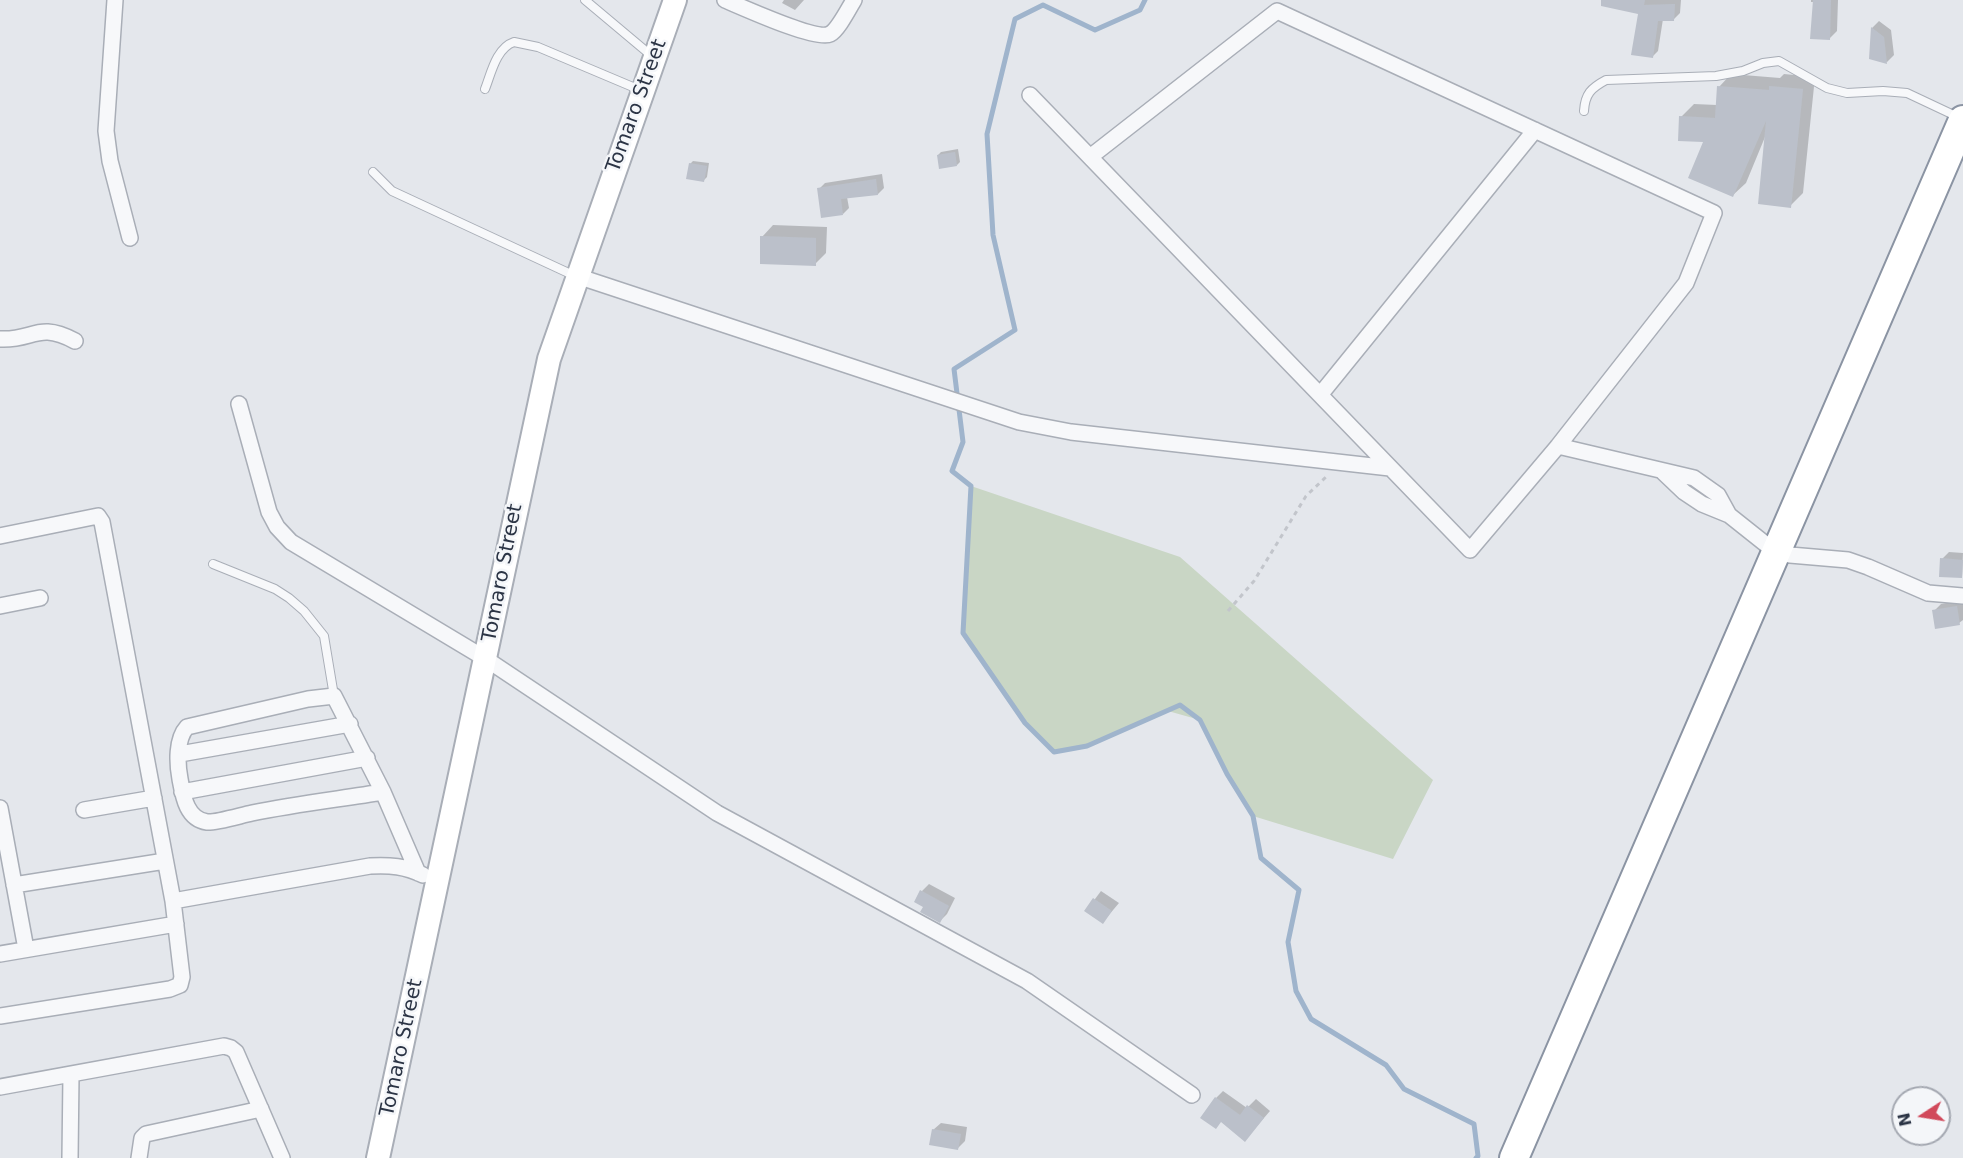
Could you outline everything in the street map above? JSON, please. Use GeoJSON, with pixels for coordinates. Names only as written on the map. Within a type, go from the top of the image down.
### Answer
{"type":"FeatureCollection","features":[{"type":"Feature","properties":{"kind":"highway"},"geometry":{"type":"LineString","coordinates":[[1528,1158],[1963,120]]}},
{"type":"Feature","properties":{"kind":"highway"},"geometry":{"type":"LineString","coordinates":[[1514,1158],[1963,153]]}},
{"type":"Feature","properties":{"kind":"street"},"geometry":{"type":"LineString","coordinates":[[115,0],[106,131],[130,238]]}},
{"type":"Feature","properties":{"kind":"street","name":"Tomaro Street"},"geometry":{"type":"LineString","coordinates":[[378,1158],[428,877],[486,659],[549,359],[675,0]]}},
{"type":"Feature","properties":{"kind":"street"},"geometry":{"type":"LineString","coordinates":[[724,0],[775,21],[820,35],[828,35],[834,31],[855,0]]}},
{"type":"Feature","properties":{"kind":"street"},"geometry":{"type":"LineString","coordinates":[[1030,95],[1470,550],[1558,446],[1686,283],[1714,213],[1277,11],[1090,157]]}},
{"type":"Feature","properties":{"kind":"street"},"geometry":{"type":"LineString","coordinates":[[1320,395],[1535,130]]}},
{"type":"Feature","properties":{"kind":"street"},"geometry":{"type":"LineString","coordinates":[[577,276],[1019,422],[1071,432],[1390,468]]}},
{"type":"Feature","properties":{"kind":"street"},"geometry":{"type":"LineString","coordinates":[[0,339],[13,340],[45,331],[58,333],[75,341]]}},
{"type":"Feature","properties":{"kind":"street"},"geometry":{"type":"LineString","coordinates":[[239,404],[269,512],[277,527],[291,542],[486,659],[717,813],[1027,981],[1192,1095]]}},
{"type":"Feature","properties":{"kind":"street"},"geometry":{"type":"LineString","coordinates":[[1558,446],[1663,472],[1684,492],[1702,504],[1729,515],[1768,546],[1783,553],[1848,560],[1928,593],[1963,596]]}},
{"type":"Feature","properties":{"kind":"street"},"geometry":{"type":"LineString","coordinates":[[0,536],[98,516],[102,522],[173,901],[182,977],[180,985],[170,989],[0,1016]]}},
{"type":"Feature","properties":{"kind":"street"},"geometry":{"type":"LineString","coordinates":[[0,606],[40,598]]}},
{"type":"Feature","properties":{"kind":"street"},"geometry":{"type":"LineString","coordinates":[[383,792],[207,822],[194,816],[188,810],[182,792],[177,761],[180,754],[180,740],[187,727],[308,699],[334,696],[428,877]]}},
{"type":"Feature","properties":{"kind":"street"},"geometry":{"type":"LineString","coordinates":[[180,754],[350,724]]}},
{"type":"Feature","properties":{"kind":"street"},"geometry":{"type":"LineString","coordinates":[[182,792],[367,758]]}},
{"type":"Feature","properties":{"kind":"street"},"geometry":{"type":"LineString","coordinates":[[84,810],[154,798]]}},
{"type":"Feature","properties":{"kind":"street"},"geometry":{"type":"LineString","coordinates":[[0,808],[26,949]]}},
{"type":"Feature","properties":{"kind":"street"},"geometry":{"type":"LineString","coordinates":[[14,885],[165,861]]}},
{"type":"Feature","properties":{"kind":"street"},"geometry":{"type":"LineString","coordinates":[[173,901],[370,866],[392,864],[428,877]]}},
{"type":"Feature","properties":{"kind":"street"},"geometry":{"type":"LineString","coordinates":[[0,954],[176,924]]}},
{"type":"Feature","properties":{"kind":"street"},"geometry":{"type":"LineString","coordinates":[[0,1087],[224,1046],[236,1052],[282,1158]]}},
{"type":"Feature","properties":{"kind":"street"},"geometry":{"type":"LineString","coordinates":[[70,1158],[71,1075]]}},
{"type":"Feature","properties":{"kind":"street"},"geometry":{"type":"LineString","coordinates":[[139,1158],[142,1138],[146,1134],[261,1109]]}},
{"type":"Feature","properties":{"kind":"lane"},"geometry":{"type":"LineString","coordinates":[[585,0],[654,58]]}},
{"type":"Feature","properties":{"kind":"lane"},"geometry":{"type":"LineString","coordinates":[[485,89],[503,48],[520,42],[550,52],[642,91]]}},
{"type":"Feature","properties":{"kind":"lane"},"geometry":{"type":"LineString","coordinates":[[1584,111],[1585,99],[1592,88],[1606,80],[1716,76],[1779,61],[1827,88],[1847,93],[1883,91],[1907,93],[1963,120]]}},
{"type":"Feature","properties":{"kind":"lane"},"geometry":{"type":"LineString","coordinates":[[373,172],[393,191],[577,276]]}},
{"type":"Feature","properties":{"kind":"lane"},"geometry":{"type":"LineString","coordinates":[[213,564],[274,589],[289,598],[316,625],[324,636],[334,696]]}},
{"type":"Feature","properties":{"kind":"path"},"geometry":{"type":"LineString","coordinates":[[1228,611],[1254,581],[1306,496],[1342,462]]}},
{"type":"Feature","properties":{"kind":"green space"},"geometry":{"type":"Polygon","coordinates":[[[971,486],[1180,557],[1433,780],[1393,859],[1253,816],[1227,774],[1200,720],[1168,711],[1087,746],[1054,752],[1025,723],[963,633],[971,486]]]}},
{"type":"Feature","properties":{"kind":"building"},"geometry":{"type":"Polygon","coordinates":[[[1601,0],[1645,0],[1644,5],[1675,4],[1674,21],[1658,21],[1653,58],[1631,55],[1638,14],[1601,6],[1601,0]]]}},
{"type":"Feature","properties":{"kind":"building"},"geometry":{"type":"Polygon","coordinates":[[[1813,0],[1831,0],[1830,40],[1810,39],[1813,0]]]}},
{"type":"Feature","properties":{"kind":"building"},"geometry":{"type":"Polygon","coordinates":[[[1871,27],[1884,37],[1887,64],[1869,59],[1871,27]]]}},
{"type":"Feature","properties":{"kind":"building"},"geometry":{"type":"Polygon","coordinates":[[[1717,86],[1769,90],[1769,86],[1803,89],[1791,208],[1758,204],[1766,121],[1733,197],[1688,178],[1703,142],[1678,141],[1679,116],[1715,118],[1717,86]]]}},
{"type":"Feature","properties":{"kind":"building"},"geometry":{"type":"Polygon","coordinates":[[[955,152],[957,166],[939,169],[937,155],[955,152]]]}},
{"type":"Feature","properties":{"kind":"building"},"geometry":{"type":"Polygon","coordinates":[[[689,163],[707,166],[704,182],[686,179],[689,163]]]}},
{"type":"Feature","properties":{"kind":"building"},"geometry":{"type":"Polygon","coordinates":[[[876,179],[878,195],[841,199],[843,215],[821,218],[817,188],[876,179]]]}},
{"type":"Feature","properties":{"kind":"building"},"geometry":{"type":"Polygon","coordinates":[[[760,236],[816,238],[816,266],[760,264],[760,236]]]}},
{"type":"Feature","properties":{"kind":"building"},"geometry":{"type":"Polygon","coordinates":[[[1940,558],[1963,560],[1962,578],[1939,577],[1940,558]]]}},
{"type":"Feature","properties":{"kind":"building"},"geometry":{"type":"Polygon","coordinates":[[[1957,606],[1960,625],[1935,629],[1932,610],[1957,606]]]}},
{"type":"Feature","properties":{"kind":"building"},"geometry":{"type":"Polygon","coordinates":[[[920,890],[949,906],[940,923],[920,912],[923,907],[914,902],[920,890]]]}},
{"type":"Feature","properties":{"kind":"building"},"geometry":{"type":"Polygon","coordinates":[[[1093,898],[1112,911],[1103,924],[1084,911],[1093,898]]]}},
{"type":"Feature","properties":{"kind":"building"},"geometry":{"type":"Polygon","coordinates":[[[1215,1097],[1240,1115],[1247,1105],[1264,1118],[1245,1142],[1221,1122],[1216,1129],[1200,1118],[1215,1097]]]}},
{"type":"Feature","properties":{"kind":"building"},"geometry":{"type":"Polygon","coordinates":[[[932,1129],[961,1134],[958,1150],[929,1145],[932,1129]]]}},
{"type":"Feature","properties":{"kind":"waterway"},"geometry":{"type":"LineString","coordinates":[[1145,0],[1140,10],[1095,30],[1043,5],[1015,19],[987,134],[993,235],[1015,330],[954,369],[963,442],[952,471],[971,486],[963,633],[1025,723],[1054,752],[1087,746],[1180,705],[1200,720],[1227,774],[1253,816],[1261,858],[1299,890],[1288,942],[1296,991],[1311,1019],[1386,1065],[1404,1089],[1474,1124],[1478,1156],[1476,1158]]}}]}
